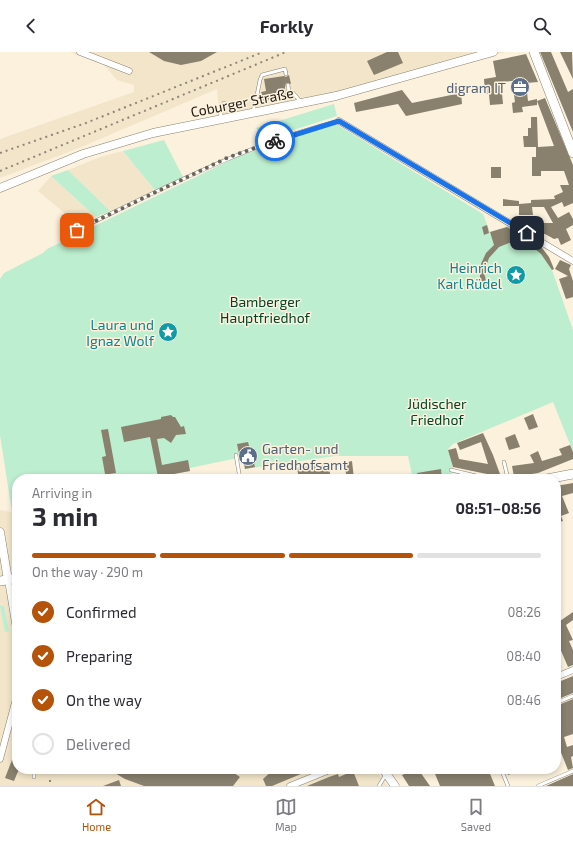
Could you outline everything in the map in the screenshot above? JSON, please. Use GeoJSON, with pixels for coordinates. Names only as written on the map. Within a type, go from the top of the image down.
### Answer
{"type":"FeatureCollection","features":[{"type":"Feature","properties":{"kind":"main road"},"geometry":{"type":"LineString","coordinates":[[534,52],[573,153]]}},
{"type":"Feature","properties":{"kind":"main road"},"geometry":{"type":"LineString","coordinates":[[561,476],[573,474]]}},
{"type":"Feature","properties":{"kind":"street"},"geometry":{"type":"LineString","coordinates":[[80,52],[129,71]]}},
{"type":"Feature","properties":{"kind":"street","name":"Coburger Straße"},"geometry":{"type":"LineString","coordinates":[[0,188],[55,165],[109,146],[153,134],[302,103],[380,84],[493,52]]}},
{"type":"Feature","properties":{"kind":"street"},"geometry":{"type":"LineString","coordinates":[[339,121],[573,260]]}},
{"type":"Feature","properties":{"kind":"street"},"geometry":{"type":"LineString","coordinates":[[0,532],[12,604]]}},
{"type":"Feature","properties":{"kind":"street"},"geometry":{"type":"LineString","coordinates":[[561,675],[573,670]]}},
{"type":"Feature","properties":{"kind":"street"},"geometry":{"type":"LineString","coordinates":[[0,759],[12,726]]}},
{"type":"Feature","properties":{"kind":"street"},"geometry":{"type":"LineString","coordinates":[[290,786],[320,774]]}},
{"type":"Feature","properties":{"kind":"street"},"geometry":{"type":"LineString","coordinates":[[387,774],[395,786]]}},
{"type":"Feature","properties":{"kind":"lane"},"geometry":{"type":"LineString","coordinates":[[252,113],[262,75],[285,69],[286,74]]}},
{"type":"Feature","properties":{"kind":"lane"},"geometry":{"type":"LineString","coordinates":[[288,85],[288,92],[302,103]]}},
{"type":"Feature","properties":{"kind":"lane"},"geometry":{"type":"LineString","coordinates":[[256,100],[260,97]]}},
{"type":"Feature","properties":{"kind":"lane"},"geometry":{"type":"LineString","coordinates":[[220,119],[224,103]]}},
{"type":"Feature","properties":{"kind":"lane"},"geometry":{"type":"LineString","coordinates":[[77,230],[229,157],[322,125],[339,121]]}},
{"type":"Feature","properties":{"kind":"lane"},"geometry":{"type":"LineString","coordinates":[[236,455],[239,474]]}},
{"type":"Feature","properties":{"kind":"lane"},"geometry":{"type":"LineString","coordinates":[[504,462],[507,474]]}},
{"type":"Feature","properties":{"kind":"lane"},"geometry":{"type":"LineString","coordinates":[[451,470],[469,474]]}},
{"type":"Feature","properties":{"kind":"lane"},"geometry":{"type":"LineString","coordinates":[[561,701],[573,696]]}},
{"type":"Feature","properties":{"kind":"lane"},"geometry":{"type":"LineString","coordinates":[[538,786],[573,771]]}},
{"type":"Feature","properties":{"kind":"lane"},"geometry":{"type":"LineString","coordinates":[[379,786],[384,774]]}},
{"type":"Feature","properties":{"kind":"lane"},"geometry":{"type":"LineString","coordinates":[[503,774],[508,786]]}},
{"type":"Feature","properties":{"kind":"shaded area"},"geometry":{"type":"Polygon","coordinates":[[[70,52],[506,52],[399,80],[220,122],[217,89],[79,148],[0,178],[0,139],[134,92],[134,85],[117,80],[104,65],[70,52]]]}},
{"type":"Feature","properties":{"kind":"shaded area"},"geometry":{"type":"Polygon","coordinates":[[[123,151],[155,190],[110,211],[68,170],[100,157],[123,151]]]}},
{"type":"Feature","properties":{"kind":"shaded area"},"geometry":{"type":"Polygon","coordinates":[[[51,176],[96,217],[79,225],[38,191],[51,176]]]}},
{"type":"Feature","properties":{"kind":"shaded area"},"geometry":{"type":"Polygon","coordinates":[[[0,510],[12,512],[12,774],[379,774],[388,786],[0,786],[0,510]]]}},
{"type":"Feature","properties":{"kind":"green space"},"geometry":{"type":"Polygon","coordinates":[[[334,104],[337,116],[265,139],[256,128],[334,104]]]}},
{"type":"Feature","properties":{"kind":"green space","name":"Bamberger Hauptfriedhof"},"geometry":{"type":"Polygon","coordinates":[[[336,124],[483,214],[490,232],[512,225],[516,238],[529,240],[539,246],[547,255],[553,266],[551,267],[573,330],[573,452],[553,402],[453,444],[448,449],[453,468],[451,469],[452,474],[412,474],[408,456],[335,456],[245,469],[242,457],[190,468],[190,471],[173,474],[12,474],[12,512],[0,435],[0,279],[4,273],[43,253],[47,249],[239,156],[336,124]]]}},
{"type":"Feature","properties":{"kind":"green space"},"geometry":{"type":"Polygon","coordinates":[[[164,140],[183,177],[155,190],[123,151],[164,140]]]}},
{"type":"Feature","properties":{"kind":"green space"},"geometry":{"type":"Polygon","coordinates":[[[68,170],[110,211],[96,217],[51,176],[68,170]]]}},
{"type":"Feature","properties":{"kind":"green space"},"geometry":{"type":"Polygon","coordinates":[[[0,606],[4,606],[9,631],[5,632],[0,606]]]}},
{"type":"Feature","properties":{"kind":"building"},"geometry":{"type":"Polygon","coordinates":[[[149,52],[217,52],[201,61],[181,65],[164,61],[149,52]]]}},
{"type":"Feature","properties":{"kind":"building"},"geometry":{"type":"Polygon","coordinates":[[[387,52],[398,52],[403,63],[374,75],[367,61],[387,52]]]}},
{"type":"Feature","properties":{"kind":"building"},"geometry":{"type":"Polygon","coordinates":[[[540,52],[551,52],[568,92],[573,89],[573,132],[540,52]]]}},
{"type":"Feature","properties":{"kind":"building"},"geometry":{"type":"Polygon","coordinates":[[[560,52],[572,52],[573,79],[560,52]]]}},
{"type":"Feature","properties":{"kind":"building"},"geometry":{"type":"Polygon","coordinates":[[[526,54],[538,82],[526,83],[528,101],[537,99],[537,105],[522,107],[523,112],[513,113],[512,103],[515,102],[512,81],[501,82],[503,104],[490,105],[489,94],[485,94],[484,79],[496,77],[493,61],[526,54]]]}},
{"type":"Feature","properties":{"kind":"building"},"geometry":{"type":"Polygon","coordinates":[[[289,75],[291,84],[286,83],[284,92],[288,96],[260,101],[263,97],[261,92],[266,91],[264,79],[286,77],[289,75]]]}},
{"type":"Feature","properties":{"kind":"building"},"geometry":{"type":"Polygon","coordinates":[[[402,90],[412,103],[461,93],[462,104],[406,116],[398,104],[356,112],[354,103],[402,90]]]}},
{"type":"Feature","properties":{"kind":"building"},"geometry":{"type":"Polygon","coordinates":[[[545,98],[573,165],[573,203],[564,207],[562,202],[551,207],[558,218],[569,212],[573,219],[573,225],[566,229],[571,240],[561,245],[558,238],[554,239],[545,234],[539,234],[539,230],[536,230],[536,223],[553,223],[544,207],[532,207],[533,215],[519,215],[519,204],[531,203],[531,200],[555,199],[554,196],[563,192],[560,185],[569,185],[564,171],[541,171],[541,176],[532,176],[532,157],[536,157],[536,147],[524,147],[523,136],[528,136],[528,128],[531,128],[531,117],[537,117],[538,147],[554,146],[537,101],[545,98]]]}},
{"type":"Feature","properties":{"kind":"building"},"geometry":{"type":"Polygon","coordinates":[[[491,167],[501,167],[501,178],[491,178],[491,167]]]}},
{"type":"Feature","properties":{"kind":"building"},"geometry":{"type":"Polygon","coordinates":[[[503,199],[519,201],[519,206],[503,206],[503,199]]]}},
{"type":"Feature","properties":{"kind":"building"},"geometry":{"type":"Polygon","coordinates":[[[487,225],[489,233],[484,235],[482,227],[487,225]]]}},
{"type":"Feature","properties":{"kind":"building"},"geometry":{"type":"Polygon","coordinates":[[[507,227],[514,231],[516,236],[526,238],[542,248],[549,257],[554,269],[552,270],[541,254],[533,247],[522,242],[509,243],[499,247],[489,258],[484,272],[487,286],[482,288],[480,281],[480,266],[486,253],[494,245],[490,232],[507,227]]]}},
{"type":"Feature","properties":{"kind":"building"},"geometry":{"type":"Polygon","coordinates":[[[560,260],[571,265],[569,269],[573,281],[573,297],[566,299],[559,279],[568,276],[555,269],[560,260]]]}},
{"type":"Feature","properties":{"kind":"building"},"geometry":{"type":"Polygon","coordinates":[[[533,414],[538,427],[529,430],[524,418],[533,414]]]}},
{"type":"Feature","properties":{"kind":"building"},"geometry":{"type":"Polygon","coordinates":[[[171,415],[175,417],[181,427],[184,426],[186,434],[176,435],[171,443],[164,438],[157,439],[162,465],[188,460],[190,471],[174,474],[157,474],[150,437],[124,442],[121,427],[161,419],[161,417],[171,415]]]}},
{"type":"Feature","properties":{"kind":"building"},"geometry":{"type":"Polygon","coordinates":[[[108,429],[116,473],[105,474],[102,457],[106,456],[101,430],[108,429]]]}},
{"type":"Feature","properties":{"kind":"building"},"geometry":{"type":"Polygon","coordinates":[[[483,433],[500,474],[487,474],[453,467],[448,450],[456,448],[459,459],[488,464],[481,442],[460,450],[457,443],[483,433]]]}},
{"type":"Feature","properties":{"kind":"building"},"geometry":{"type":"Polygon","coordinates":[[[515,434],[520,447],[509,450],[505,438],[515,434]]]}},
{"type":"Feature","properties":{"kind":"building","name":"Garten- und Friedhofsamt"},"geometry":{"type":"Polygon","coordinates":[[[248,442],[255,467],[245,469],[242,453],[239,454],[237,444],[248,442]]]}},
{"type":"Feature","properties":{"kind":"building"},"geometry":{"type":"Polygon","coordinates":[[[570,445],[573,452],[573,459],[538,473],[513,474],[512,466],[534,463],[530,455],[538,451],[542,461],[562,455],[559,449],[570,445]]]}},
{"type":"Feature","properties":{"kind":"building"},"geometry":{"type":"Polygon","coordinates":[[[352,461],[353,474],[346,474],[344,463],[352,461]]]}},
{"type":"Feature","properties":{"kind":"building"},"geometry":{"type":"Polygon","coordinates":[[[328,463],[330,474],[298,474],[297,468],[328,463]]]}},
{"type":"Feature","properties":{"kind":"building"},"geometry":{"type":"Polygon","coordinates":[[[441,469],[442,474],[417,474],[441,469]]]}},
{"type":"Feature","properties":{"kind":"building"},"geometry":{"type":"Polygon","coordinates":[[[573,483],[573,493],[562,496],[569,513],[561,516],[561,485],[573,483]]]}},
{"type":"Feature","properties":{"kind":"building"},"geometry":{"type":"Polygon","coordinates":[[[573,612],[573,620],[566,625],[573,640],[569,641],[573,650],[573,665],[568,667],[561,651],[561,620],[573,612]]]}},
{"type":"Feature","properties":{"kind":"building"},"geometry":{"type":"Polygon","coordinates":[[[573,676],[573,693],[561,698],[561,681],[573,676]]]}},
{"type":"Feature","properties":{"kind":"building"},"geometry":{"type":"Polygon","coordinates":[[[573,699],[573,734],[564,737],[567,747],[573,745],[573,756],[571,757],[573,768],[568,770],[561,752],[561,704],[573,699]]]}},
{"type":"Feature","properties":{"kind":"building"},"geometry":{"type":"Polygon","coordinates":[[[12,760],[12,774],[17,774],[14,781],[5,778],[12,760]]]}},
{"type":"Feature","properties":{"kind":"building"},"geometry":{"type":"Polygon","coordinates":[[[116,774],[236,774],[240,777],[233,786],[144,786],[116,774]]]}},
{"type":"Feature","properties":{"kind":"building"},"geometry":{"type":"Polygon","coordinates":[[[268,774],[301,774],[272,786],[266,786],[263,779],[268,774]]]}},
{"type":"Feature","properties":{"kind":"building"},"geometry":{"type":"Polygon","coordinates":[[[338,774],[339,777],[346,774],[354,774],[359,786],[307,786],[338,774]]]}},
{"type":"Feature","properties":{"kind":"building"},"geometry":{"type":"Polygon","coordinates":[[[422,774],[430,786],[409,786],[402,775],[422,774]]]}},
{"type":"Feature","properties":{"kind":"building"},"geometry":{"type":"Polygon","coordinates":[[[435,774],[490,774],[495,786],[440,786],[435,774]]]}},
{"type":"Feature","properties":{"kind":"building"},"geometry":{"type":"Polygon","coordinates":[[[573,774],[573,786],[546,786],[573,774]]]}},
{"type":"Feature","properties":{"kind":"building"},"geometry":{"type":"Polygon","coordinates":[[[119,780],[121,786],[103,786],[119,780]]]}},
{"type":"Feature","properties":{"kind":"railway"},"geometry":{"type":"LineString","coordinates":[[0,153],[86,123],[263,52]]}},
{"type":"Feature","properties":{"kind":"railway"},"geometry":{"type":"LineString","coordinates":[[0,171],[286,52]]}},
{"type":"Feature","properties":{"kind":"way so far"},"geometry":{"type":"LineString","coordinates":[[77,230],[229,157],[275,141]]}},
{"type":"Feature","properties":{"kind":"place","name":"digram IT"},"geometry":{"type":"Point","coordinates":[520,87]}},
{"type":"Feature","properties":{"kind":"place","name":"Heinrich Karl Rüdel"},"geometry":{"type":"Point","coordinates":[516,275]}},
{"type":"Feature","properties":{"kind":"place","name":"Laura und Ignaz Wolf"},"geometry":{"type":"Point","coordinates":[168,332]}},
{"type":"Feature","properties":{"kind":"place","name":"Garten- und Friedhofsamt"},"geometry":{"type":"Point","coordinates":[248,456]}},
{"type":"Feature","properties":{"kind":"route"},"geometry":{"type":"LineString","coordinates":[[275,141],[322,125],[339,121],[493,213],[511,222],[527,233]]}},
{"type":"Feature","properties":{"kind":"park label","name":"Jüdischer Friedhof"},"geometry":{"type":"Point","coordinates":[437,412]}}]}
